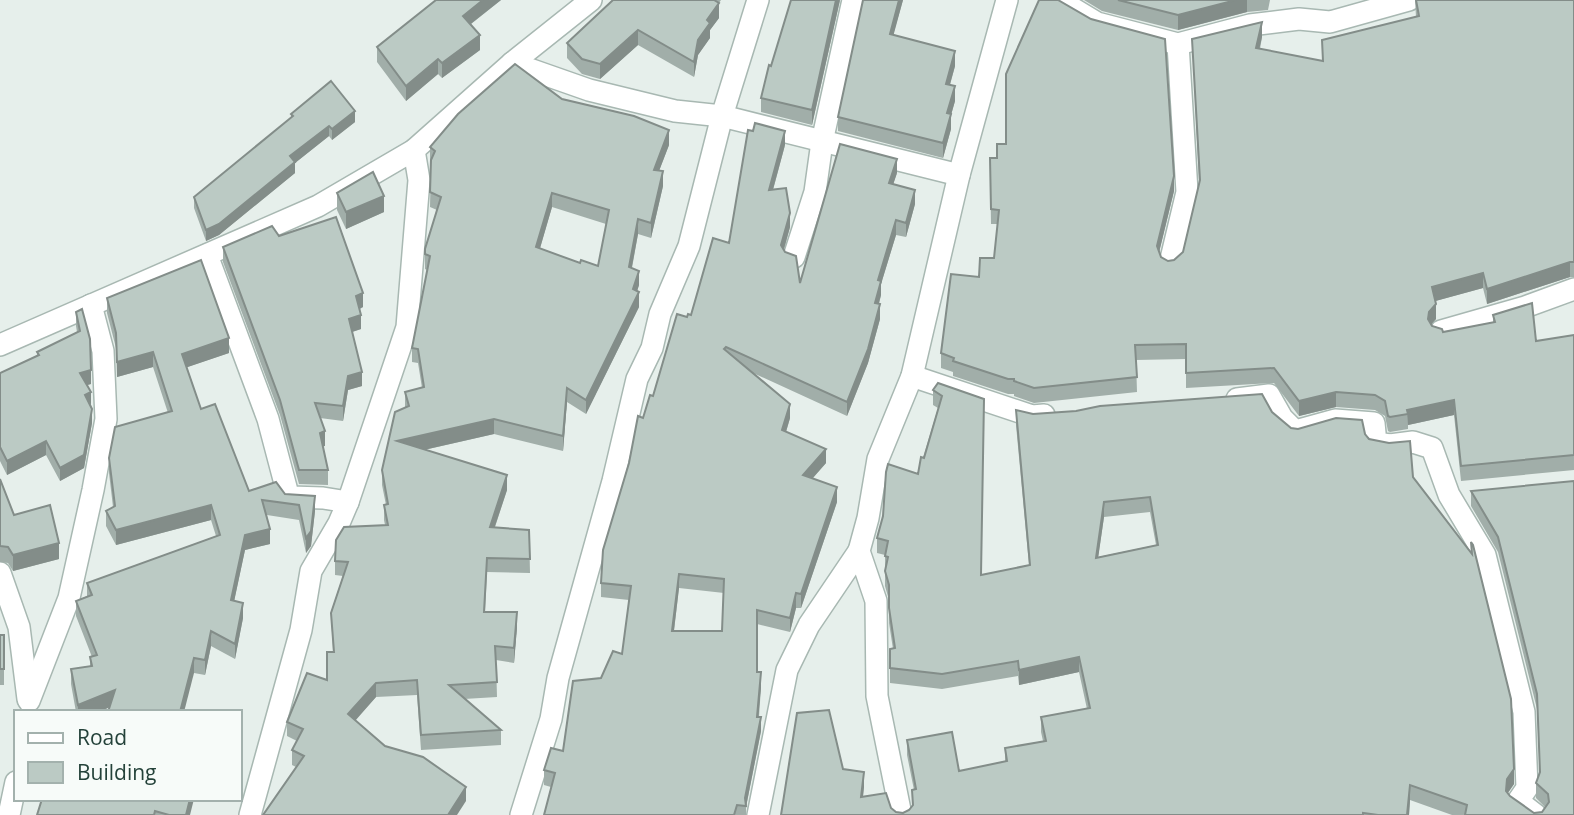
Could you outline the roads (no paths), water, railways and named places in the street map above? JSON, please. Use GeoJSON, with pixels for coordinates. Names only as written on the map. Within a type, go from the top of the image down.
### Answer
{"type":"FeatureCollection","features":[{"type":"Feature","properties":{"kind":"street"},"geometry":{"type":"LineString","coordinates":[[0,345],[318,206],[414,150],[512,63],[592,0]]}},
{"type":"Feature","properties":{"kind":"street"},"geometry":{"type":"LineString","coordinates":[[522,815],[551,719],[558,678],[613,481],[637,379],[652,348],[660,314],[689,246],[722,116],[758,0]]}},
{"type":"Feature","properties":{"kind":"street"},"geometry":{"type":"LineString","coordinates":[[794,257],[815,192],[822,142],[853,0]]}},
{"type":"Feature","properties":{"kind":"street"},"geometry":{"type":"LineString","coordinates":[[758,815],[787,670],[809,625],[859,551],[868,518],[878,459],[912,376],[959,175],[1007,0]]}},
{"type":"Feature","properties":{"kind":"street"},"geometry":{"type":"LineString","coordinates":[[1059,0],[1097,23],[1178,44],[1250,24],[1299,19],[1330,22],[1409,0]]}},
{"type":"Feature","properties":{"kind":"street"},"geometry":{"type":"LineString","coordinates":[[1170,263],[1187,192],[1178,44]]}},
{"type":"Feature","properties":{"kind":"street"},"geometry":{"type":"LineString","coordinates":[[512,63],[589,90],[675,111],[722,116],[959,175]]}},
{"type":"Feature","properties":{"kind":"street"},"geometry":{"type":"LineString","coordinates":[[250,815],[302,630],[311,571],[348,502],[407,327],[419,180],[414,150]]}},
{"type":"Feature","properties":{"kind":"street"},"geometry":{"type":"LineString","coordinates":[[206,255],[268,419],[287,491],[291,497],[348,502]]}},
{"type":"Feature","properties":{"kind":"street"},"geometry":{"type":"LineString","coordinates":[[1441,331],[1525,307],[1574,289]]}},
{"type":"Feature","properties":{"kind":"street"},"geometry":{"type":"LineString","coordinates":[[28,706],[69,598],[106,419],[103,351],[91,305]]}},
{"type":"Feature","properties":{"kind":"street"},"geometry":{"type":"LineString","coordinates":[[912,376],[1032,416],[1065,414]]}},
{"type":"Feature","properties":{"kind":"street"},"geometry":{"type":"LineString","coordinates":[[1221,400],[1269,395],[1282,418],[1295,431],[1335,420],[1374,423],[1376,443],[1390,445],[1413,442],[1432,449],[1449,495],[1485,555],[1524,712],[1527,788],[1518,802],[1536,815]]}},
{"type":"Feature","properties":{"kind":"street"},"geometry":{"type":"LineString","coordinates":[[1449,495],[1477,493]]}},
{"type":"Feature","properties":{"kind":"street"},"geometry":{"type":"LineString","coordinates":[[859,551],[876,601],[877,696],[901,815]]}},
{"type":"Feature","properties":{"kind":"street"},"geometry":{"type":"LineString","coordinates":[[0,573],[19,627],[28,706]]}},
{"type":"Feature","properties":{"kind":"street"},"geometry":{"type":"LineString","coordinates":[[9,815],[14,791]]}}]}
